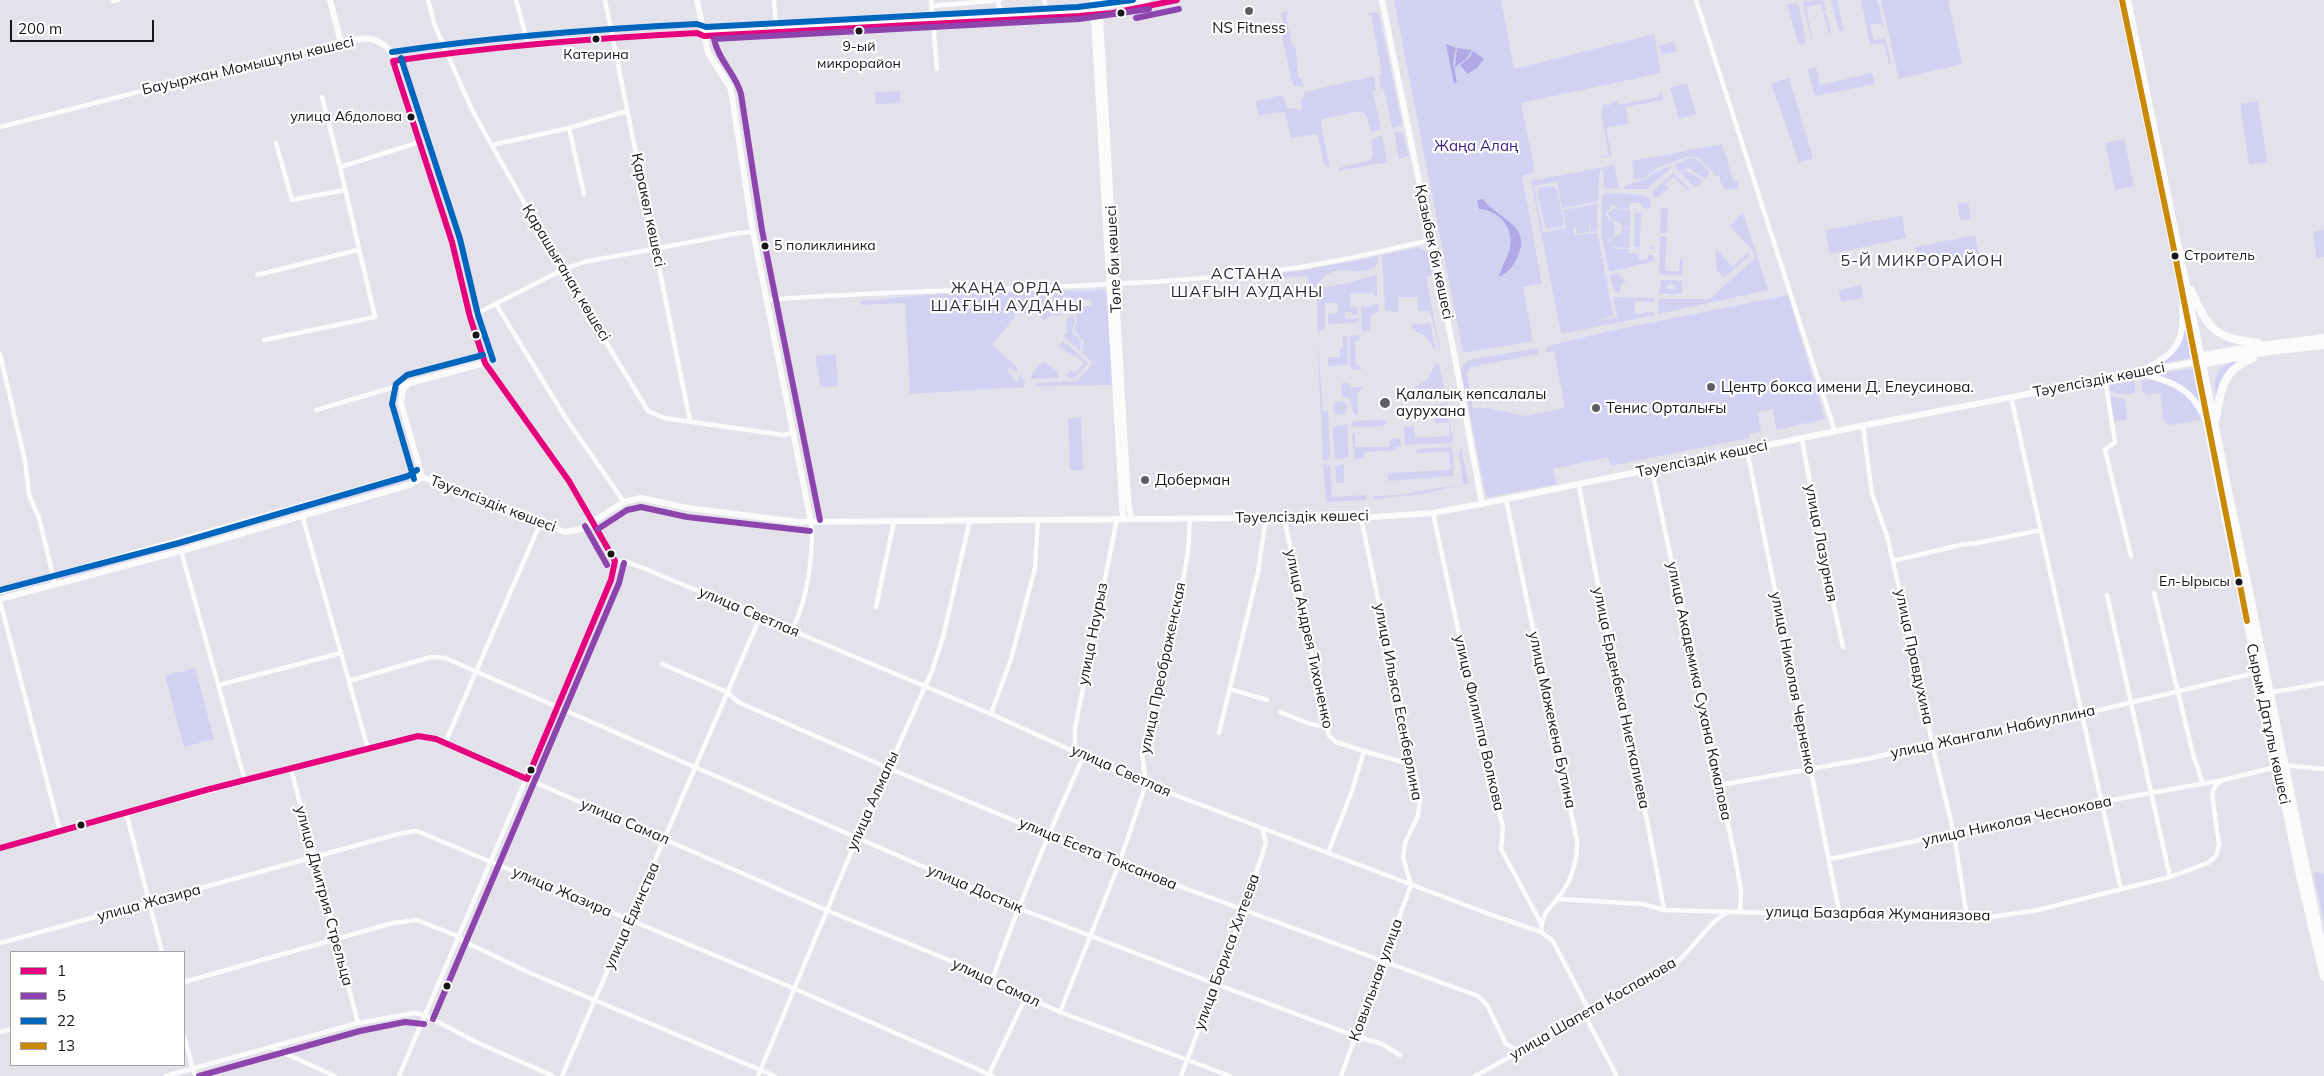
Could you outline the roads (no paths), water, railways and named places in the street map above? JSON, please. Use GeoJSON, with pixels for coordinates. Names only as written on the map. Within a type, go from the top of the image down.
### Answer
{"type":"FeatureCollection","features":[{"type":"Feature","properties":{"kind":"highway","name":"Сырым Датұлы көшесі"},"geometry":{"type":"LineString","coordinates":[[2122,0],[2168,208]]}},
{"type":"Feature","properties":{"kind":"highway","name":"Сырым Датұлы көшесі"},"geometry":{"type":"LineString","coordinates":[[2127,0],[2261,671],[2324,956]]}},
{"type":"Feature","properties":{"kind":"highway"},"geometry":{"type":"LineString","coordinates":[[2182,275],[2203,317],[2218,333],[2232,339],[2269,348],[2308,347],[2322,341]]}},
{"type":"Feature","properties":{"kind":"highway"},"geometry":{"type":"LineString","coordinates":[[2200,360],[2322,341]]}},
{"type":"Feature","properties":{"kind":"highway"},"geometry":{"type":"LineString","coordinates":[[2212,422],[2222,388],[2228,376],[2244,361],[2269,348]]}},
{"type":"Feature","properties":{"kind":"highway","name":"Сырым Датұлы көшесі"},"geometry":{"type":"LineString","coordinates":[[2281,766],[2299,871],[2324,976]]}},
{"type":"Feature","properties":{"kind":"main road"},"geometry":{"type":"LineString","coordinates":[[330,0],[341,43]]}},
{"type":"Feature","properties":{"kind":"main road"},"geometry":{"type":"LineString","coordinates":[[697,0],[701,33],[708,54],[730,87],[732,96],[753,232],[811,522]]}},
{"type":"Feature","properties":{"kind":"main road","name":"Төле би көшесі"},"geometry":{"type":"LineString","coordinates":[[1093,0],[1097,11]]}},
{"type":"Feature","properties":{"kind":"main road","name":"Төле би көшесі"},"geometry":{"type":"LineString","coordinates":[[1099,0],[1097,11],[1113,284],[1128,500],[1131,518]]}},
{"type":"Feature","properties":{"kind":"main road"},"geometry":{"type":"LineString","coordinates":[[998,18],[1047,12],[1097,11],[1148,0]]}},
{"type":"Feature","properties":{"kind":"main road"},"geometry":{"type":"LineString","coordinates":[[593,522],[569,481],[485,363],[470,317],[452,242],[393,61],[446,53],[612,36],[934,24],[1097,11],[1177,0]]}},
{"type":"Feature","properties":{"kind":"main road","name":"Қазыбек би көшесі"},"geometry":{"type":"LineString","coordinates":[[1382,0],[1482,504]]}},
{"type":"Feature","properties":{"kind":"main road"},"geometry":{"type":"LineString","coordinates":[[701,33],[776,27],[934,24]]}},
{"type":"Feature","properties":{"kind":"main road","name":"Бауыржан Момышұлы көшесі"},"geometry":{"type":"LineString","coordinates":[[341,43],[372,38],[380,40],[390,52],[393,61]]}},
{"type":"Feature","properties":{"kind":"main road"},"geometry":{"type":"LineString","coordinates":[[2140,372],[2169,356],[2179,341],[2183,322],[2182,275]]}},
{"type":"Feature","properties":{"kind":"main road","name":"Төле би көшесі"},"geometry":{"type":"LineString","coordinates":[[1113,284],[1120,519]]}},
{"type":"Feature","properties":{"kind":"main road","name":"Тәуелсіздік көшесі"},"geometry":{"type":"LineString","coordinates":[[0,591],[410,475],[422,477],[479,497],[540,524],[565,532],[581,529],[624,502],[634,499],[649,499],[688,508],[811,522],[1266,517],[1361,518],[1433,513],[1482,504],[1863,426],[2200,360]]}},
{"type":"Feature","properties":{"kind":"main road"},"geometry":{"type":"LineString","coordinates":[[422,477],[401,403],[403,389],[410,382],[485,363]]}},
{"type":"Feature","properties":{"kind":"main road"},"geometry":{"type":"LineString","coordinates":[[2140,372],[2170,382],[2182,389],[2212,422]]}},
{"type":"Feature","properties":{"kind":"main road","name":"Тәуелсіздік көшесі"},"geometry":{"type":"LineString","coordinates":[[0,600],[181,551],[412,484],[422,477]]}},
{"type":"Feature","properties":{"kind":"street","name":"Қарашығанақ көшесі"},"geometry":{"type":"LineString","coordinates":[[428,0],[446,53],[472,110],[562,270],[648,411],[664,418],[784,435],[792,433]]}},
{"type":"Feature","properties":{"kind":"street"},"geometry":{"type":"LineString","coordinates":[[516,0],[528,44]]}},
{"type":"Feature","properties":{"kind":"street","name":"Қаракөл көшесі"},"geometry":{"type":"LineString","coordinates":[[605,0],[690,421]]}},
{"type":"Feature","properties":{"kind":"street"},"geometry":{"type":"LineString","coordinates":[[774,0],[776,27]]}},
{"type":"Feature","properties":{"kind":"street"},"geometry":{"type":"LineString","coordinates":[[931,0],[937,69]]}},
{"type":"Feature","properties":{"kind":"street"},"geometry":{"type":"LineString","coordinates":[[932,6],[999,0],[998,18]]}},
{"type":"Feature","properties":{"kind":"street"},"geometry":{"type":"LineString","coordinates":[[1044,0],[1047,12]]}},
{"type":"Feature","properties":{"kind":"street"},"geometry":{"type":"LineString","coordinates":[[1696,0],[1835,432]]}},
{"type":"Feature","properties":{"kind":"street","name":"Бауыржан Момышұлы көшесі"},"geometry":{"type":"LineString","coordinates":[[0,127],[341,43]]}},
{"type":"Feature","properties":{"kind":"street"},"geometry":{"type":"LineString","coordinates":[[264,340],[375,317],[322,97]]}},
{"type":"Feature","properties":{"kind":"street"},"geometry":{"type":"LineString","coordinates":[[492,145],[569,128],[627,111]]}},
{"type":"Feature","properties":{"kind":"street"},"geometry":{"type":"LineString","coordinates":[[569,128],[584,194]]}},
{"type":"Feature","properties":{"kind":"street"},"geometry":{"type":"LineString","coordinates":[[340,167],[420,142]]}},
{"type":"Feature","properties":{"kind":"street"},"geometry":{"type":"LineString","coordinates":[[276,143],[292,200],[345,190]]}},
{"type":"Feature","properties":{"kind":"street"},"geometry":{"type":"LineString","coordinates":[[470,317],[562,270],[584,262],[738,233],[753,232]]}},
{"type":"Feature","properties":{"kind":"street"},"geometry":{"type":"LineString","coordinates":[[767,300],[1113,284],[1296,268],[1431,240]]}},
{"type":"Feature","properties":{"kind":"street"},"geometry":{"type":"LineString","coordinates":[[257,275],[358,250]]}},
{"type":"Feature","properties":{"kind":"street"},"geometry":{"type":"LineString","coordinates":[[496,304],[565,418],[624,502]]}},
{"type":"Feature","properties":{"kind":"street"},"geometry":{"type":"LineString","coordinates":[[0,354],[25,461],[29,495],[38,518],[55,584]]}},
{"type":"Feature","properties":{"kind":"street"},"geometry":{"type":"LineString","coordinates":[[2105,379],[2115,442],[2105,450],[2131,556]]}},
{"type":"Feature","properties":{"kind":"street"},"geometry":{"type":"LineString","coordinates":[[316,410],[410,382]]}},
{"type":"Feature","properties":{"kind":"street"},"geometry":{"type":"LineString","coordinates":[[2011,397],[2121,888]]}},
{"type":"Feature","properties":{"kind":"street","name":"улица Правдухина"},"geometry":{"type":"LineString","coordinates":[[1863,426],[1872,494],[1887,536],[1914,652],[1932,743],[1954,834],[1967,918]]}},
{"type":"Feature","properties":{"kind":"street","name":"улица Лазурная"},"geometry":{"type":"LineString","coordinates":[[1802,439],[1826,571],[1843,646]]}},
{"type":"Feature","properties":{"kind":"street","name":"улица Николая Черненко"},"geometry":{"type":"LineString","coordinates":[[1747,450],[1840,916]]}},
{"type":"Feature","properties":{"kind":"street","name":"улица Академика Сухана Камалова"},"geometry":{"type":"LineString","coordinates":[[1652,470],[1742,891],[1740,912]]}},
{"type":"Feature","properties":{"kind":"street","name":"улица Ерденбека Ниеткалиева"},"geometry":{"type":"LineString","coordinates":[[1579,485],[1594,571],[1649,825],[1664,910]]}},
{"type":"Feature","properties":{"kind":"street","name":"улица Мажекена Бутина"},"geometry":{"type":"LineString","coordinates":[[1506,499],[1578,841],[1576,860],[1565,888],[1558,899],[1547,909],[1541,932]]}},
{"type":"Feature","properties":{"kind":"street","name":"улица Филиппа Волкова"},"geometry":{"type":"LineString","coordinates":[[1433,513],[1490,778],[1503,827],[1501,849],[1542,925]]}},
{"type":"Feature","properties":{"kind":"street"},"geometry":{"type":"LineString","coordinates":[[302,515],[368,748]]}},
{"type":"Feature","properties":{"kind":"street"},"geometry":{"type":"LineString","coordinates":[[1219,733],[1258,572],[1266,517]]}},
{"type":"Feature","properties":{"kind":"street","name":"улица Андрея Тихоненко"},"geometry":{"type":"LineString","coordinates":[[1284,517],[1329,736],[1336,742],[1364,751],[1402,762],[1411,762]]}},
{"type":"Feature","properties":{"kind":"street","name":"улица Ильяса Есенберлина"},"geometry":{"type":"LineString","coordinates":[[1361,518],[1420,798],[1418,816],[1405,843],[1403,858],[1411,884]]}},
{"type":"Feature","properties":{"kind":"street"},"geometry":{"type":"LineString","coordinates":[[991,714],[1011,659],[1035,568],[1038,519]]}},
{"type":"Feature","properties":{"kind":"street","name":"улица Наурыз"},"geometry":{"type":"LineString","coordinates":[[1075,750],[1075,728],[1120,519]]}},
{"type":"Feature","properties":{"kind":"street","name":"улица Преображенская"},"geometry":{"type":"LineString","coordinates":[[1060,1012],[1119,864],[1146,784],[1142,754],[1180,598],[1188,551],[1190,519]]}},
{"type":"Feature","properties":{"kind":"street","name":"улица Алмалы"},"geometry":{"type":"LineString","coordinates":[[758,1076],[826,910],[925,688],[943,637],[970,520]]}},
{"type":"Feature","properties":{"kind":"street"},"geometry":{"type":"LineString","coordinates":[[876,607],[894,521]]}},
{"type":"Feature","properties":{"kind":"street"},"geometry":{"type":"LineString","coordinates":[[399,1076],[460,938],[611,580],[616,561],[593,522]]}},
{"type":"Feature","properties":{"kind":"street"},"geometry":{"type":"LineString","coordinates":[[792,630],[797,621],[808,575],[812,541],[811,522]]}},
{"type":"Feature","properties":{"kind":"street"},"geometry":{"type":"LineString","coordinates":[[445,743],[540,524]]}},
{"type":"Feature","properties":{"kind":"street"},"geometry":{"type":"LineString","coordinates":[[1893,560],[1964,544],[2041,530]]}},
{"type":"Feature","properties":{"kind":"street"},"geometry":{"type":"LineString","coordinates":[[181,551],[245,781]]}},
{"type":"Feature","properties":{"kind":"street","name":"улица Светлая"},"geometry":{"type":"LineString","coordinates":[[616,561],[648,570],[792,630],[1075,750],[1146,784],[1541,932],[1553,941],[1587,1007],[1585,1016],[1617,1076]]}},
{"type":"Feature","properties":{"kind":"street"},"geometry":{"type":"LineString","coordinates":[[2154,593],[2193,754],[2203,784]]}},
{"type":"Feature","properties":{"kind":"street"},"geometry":{"type":"LineString","coordinates":[[2107,595],[2170,877]]}},
{"type":"Feature","properties":{"kind":"street"},"geometry":{"type":"LineString","coordinates":[[0,600],[60,831]]}},
{"type":"Feature","properties":{"kind":"street","name":"улица Единства"},"geometry":{"type":"LineString","coordinates":[[562,1076],[666,839],[760,617]]}},
{"type":"Feature","properties":{"kind":"street"},"geometry":{"type":"LineString","coordinates":[[219,685],[341,653]]}},
{"type":"Feature","properties":{"kind":"street","name":"улица Достык"},"geometry":{"type":"LineString","coordinates":[[349,681],[432,657],[445,658],[1018,908],[1355,1036],[1382,1044],[1400,1055]]}},
{"type":"Feature","properties":{"kind":"street","name":"улица Есета Токсанова"},"geometry":{"type":"LineString","coordinates":[[662,664],[727,692],[738,702],[1048,836],[1484,999],[1506,1044],[1519,1051]]}},
{"type":"Feature","properties":{"kind":"street","name":"улица Жангали Набиуллина"},"geometry":{"type":"LineString","coordinates":[[1720,785],[1872,758],[1932,743],[2083,714],[2261,671]]}},
{"type":"Feature","properties":{"kind":"street"},"geometry":{"type":"LineString","coordinates":[[2266,694],[2324,683]]}},
{"type":"Feature","properties":{"kind":"street"},"geometry":{"type":"LineString","coordinates":[[1230,688],[1267,700]]}},
{"type":"Feature","properties":{"kind":"street"},"geometry":{"type":"LineString","coordinates":[[1280,712],[1310,724],[1326,727]]}},
{"type":"Feature","properties":{"kind":"street","name":"улица Самал"},"geometry":{"type":"LineString","coordinates":[[0,848],[126,812],[418,736],[445,743],[826,910],[992,978],[1026,997],[1060,1012],[1230,1076]]}},
{"type":"Feature","properties":{"kind":"street"},"geometry":{"type":"LineString","coordinates":[[1328,853],[1352,791],[1364,751]]}},
{"type":"Feature","properties":{"kind":"street"},"geometry":{"type":"LineString","coordinates":[[992,978],[1048,836],[1080,764],[1087,756]]}},
{"type":"Feature","properties":{"kind":"street","name":"улица Николая Чеснокова"},"geometry":{"type":"LineString","coordinates":[[1830,859],[2223,780],[2281,766],[2324,769]]}},
{"type":"Feature","properties":{"kind":"street","name":"улица Дмитрия Стрельца"},"geometry":{"type":"LineString","coordinates":[[290,769],[358,1023]]}},
{"type":"Feature","properties":{"kind":"street","name":"улица Базарбая Жуманиязова"},"geometry":{"type":"LineString","coordinates":[[1727,912],[1967,918],[2038,910],[2170,877],[2203,866],[2216,856],[2219,845],[2212,798],[2215,786],[2223,780]]}},
{"type":"Feature","properties":{"kind":"street"},"geometry":{"type":"LineString","coordinates":[[126,812],[162,951]]}},
{"type":"Feature","properties":{"kind":"street","name":"улица Бориса Хитеева"},"geometry":{"type":"LineString","coordinates":[[1181,1076],[1244,910],[1266,843],[1262,828]]}},
{"type":"Feature","properties":{"kind":"street","name":"улица Жазира"},"geometry":{"type":"LineString","coordinates":[[0,943],[150,904],[398,834],[417,831],[793,988],[990,1075]]}},
{"type":"Feature","properties":{"kind":"street","name":"Ковыльная улица"},"geometry":{"type":"LineString","coordinates":[[1341,1076],[1411,884]]}},
{"type":"Feature","properties":{"kind":"street"},"geometry":{"type":"LineString","coordinates":[[1558,899],[1643,904],[1664,910],[1727,912]]}},
{"type":"Feature","properties":{"kind":"street","name":"улица Шапета Коспанова"},"geometry":{"type":"LineString","coordinates":[[1475,1076],[1675,964],[1727,912]]}},
{"type":"Feature","properties":{"kind":"street"},"geometry":{"type":"LineString","coordinates":[[185,982],[393,924],[417,920],[594,1000],[682,1035],[775,1076]]}},
{"type":"Feature","properties":{"kind":"street"},"geometry":{"type":"LineString","coordinates":[[990,1075],[1026,997]]}},
{"type":"Feature","properties":{"kind":"street"},"geometry":{"type":"LineString","coordinates":[[166,1076],[358,1023],[404,1013],[425,1014],[474,1041],[554,1076]]}},
{"type":"Feature","properties":{"kind":"street"},"geometry":{"type":"LineString","coordinates":[[185,1040],[194,1076]]}},
{"type":"Feature","properties":{"kind":"street"},"geometry":{"type":"LineString","coordinates":[[272,1048],[335,1076]]}},
{"type":"Feature","properties":{"kind":"place","name":"NS Fitness"},"geometry":{"type":"Point","coordinates":[1249,11]}},
{"type":"Feature","properties":{"kind":"place","name":"9-ый микрорайон"},"geometry":{"type":"Point","coordinates":[859,31]}},
{"type":"Feature","properties":{"kind":"place","name":"Катерина"},"geometry":{"type":"Point","coordinates":[596,39]}},
{"type":"Feature","properties":{"kind":"place","name":"улица Абдолова"},"geometry":{"type":"Point","coordinates":[411,117]}},
{"type":"Feature","properties":{"kind":"place","name":"5 поликлиника"},"geometry":{"type":"Point","coordinates":[765,246]}},
{"type":"Feature","properties":{"kind":"place","name":"Строитель"},"geometry":{"type":"Point","coordinates":[2175,256]}},
{"type":"Feature","properties":{"kind":"place","name":"Центр бокса имени Д. Елеусинова."},"geometry":{"type":"Point","coordinates":[1711,387]}},
{"type":"Feature","properties":{"kind":"place","name":"Қалалық көпсалалы аурухана"},"geometry":{"type":"Point","coordinates":[1385,403]}},
{"type":"Feature","properties":{"kind":"place","name":"Тенис Орталығы"},"geometry":{"type":"Point","coordinates":[1596,408]}},
{"type":"Feature","properties":{"kind":"place","name":"Доберман"},"geometry":{"type":"Point","coordinates":[1145,480]}},
{"type":"Feature","properties":{"kind":"place","name":"Ел-Ырысы"},"geometry":{"type":"Point","coordinates":[2239,582]}},
{"type":"Feature","properties":{"kind":"district","name":"5-Й МИКРОРАЙОН"},"geometry":{"type":"Point","coordinates":[1922,261]}},
{"type":"Feature","properties":{"kind":"district","name":"АСТАНА ШАҒЫН АУДАНЫ"},"geometry":{"type":"Point","coordinates":[1247,283]}},
{"type":"Feature","properties":{"kind":"district","name":"ЖАҢА ОРДА ШАҒЫН АУДАНЫ"},"geometry":{"type":"Point","coordinates":[1007,297]}},
{"type":"Feature","properties":{"kind":"park label","name":"Жаңа Алаң"},"geometry":{"type":"Point","coordinates":[1476,146]}}]}
